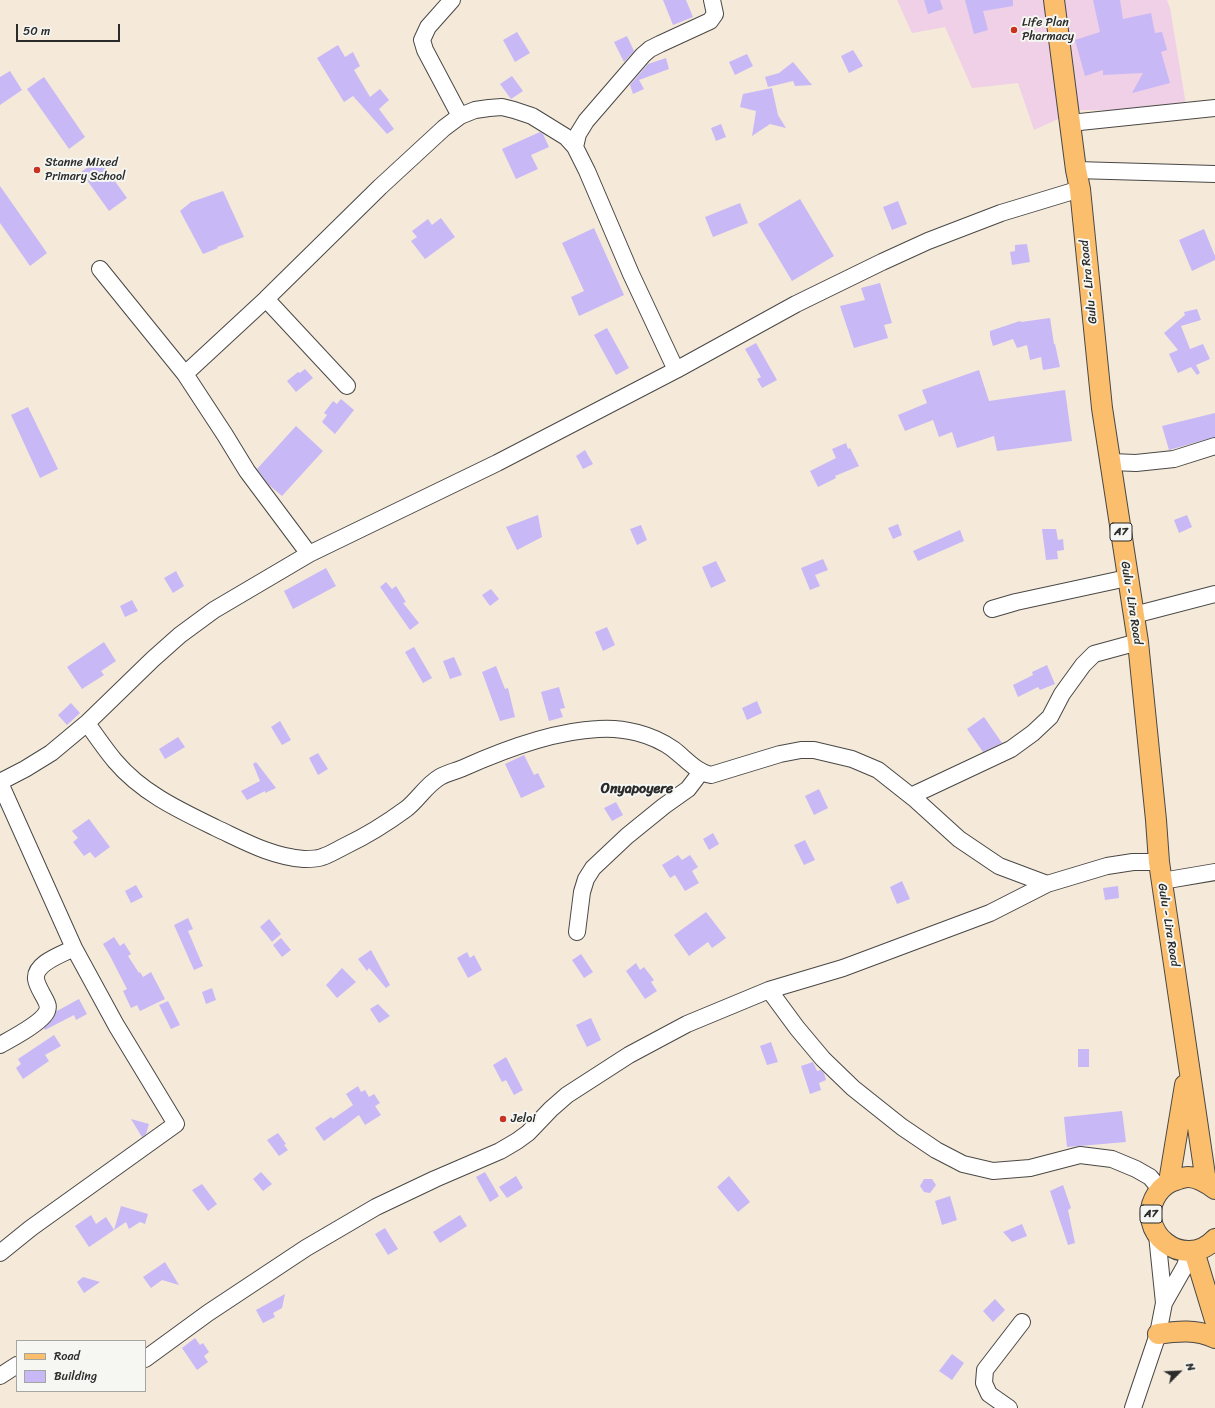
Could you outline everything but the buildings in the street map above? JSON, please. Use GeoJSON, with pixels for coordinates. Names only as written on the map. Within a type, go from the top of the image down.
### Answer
{"type":"FeatureCollection","features":[{"type":"Feature","properties":{"kind":"main road","name":"Gulu - Lira Road"},"geometry":{"type":"LineString","coordinates":[[1054,0],[1078,179],[1102,408],[1138,642],[1160,871],[1189,1064]]}},
{"type":"Feature","properties":{"kind":"main road","name":"A7"},"geometry":{"type":"LineString","coordinates":[[1189,1064],[1165,1185],[1154,1199],[1151,1212],[1152,1224],[1157,1235],[1166,1244],[1178,1250],[1192,1251]]}},
{"type":"Feature","properties":{"kind":"main road","name":"A7"},"geometry":{"type":"LineString","coordinates":[[1189,1064],[1196,1122],[1210,1186]]}},
{"type":"Feature","properties":{"kind":"main road","name":"A7"},"geometry":{"type":"LineString","coordinates":[[1165,1185],[1187,1177],[1210,1186]]}},
{"type":"Feature","properties":{"kind":"main road"},"geometry":{"type":"LineString","coordinates":[[1215,1239],[1203,1248],[1192,1251],[1215,1320]]}},
{"type":"Feature","properties":{"kind":"main road"},"geometry":{"type":"LineString","coordinates":[[1158,1334],[1178,1331],[1200,1333],[1215,1338]]}},
{"type":"Feature","properties":{"kind":"street"},"geometry":{"type":"LineString","coordinates":[[452,0],[428,27],[422,40],[425,50],[460,116]]}},
{"type":"Feature","properties":{"kind":"street"},"geometry":{"type":"LineString","coordinates":[[575,147],[578,134],[586,121],[643,55],[650,49],[710,21],[715,14],[712,0]]}},
{"type":"Feature","properties":{"kind":"street"},"geometry":{"type":"LineString","coordinates":[[185,374],[266,299],[444,128],[460,116],[489,108],[502,107],[532,116],[566,137],[575,147],[590,178],[631,274],[676,370]]}},
{"type":"Feature","properties":{"kind":"street"},"geometry":{"type":"LineString","coordinates":[[1070,123],[1215,108]]}},
{"type":"Feature","properties":{"kind":"street"},"geometry":{"type":"LineString","coordinates":[[0,1253],[31,1228],[176,1124],[116,1025],[74,948],[0,783],[51,753],[87,723],[180,635],[220,606],[309,554],[497,463],[676,370],[796,304],[928,241],[1001,214],[1078,179],[1215,174]]}},
{"type":"Feature","properties":{"kind":"street"},"geometry":{"type":"LineString","coordinates":[[100,269],[185,374],[226,435],[247,471],[309,554]]}},
{"type":"Feature","properties":{"kind":"street"},"geometry":{"type":"LineString","coordinates":[[266,299],[346,386]]}},
{"type":"Feature","properties":{"kind":"street"},"geometry":{"type":"LineString","coordinates":[[1111,462],[1136,463],[1162,460],[1215,446]]}},
{"type":"Feature","properties":{"kind":"street"},"geometry":{"type":"LineString","coordinates":[[992,609],[1016,602],[1127,578]]}},
{"type":"Feature","properties":{"kind":"street"},"geometry":{"type":"LineString","coordinates":[[1134,616],[1215,594]]}},
{"type":"Feature","properties":{"kind":"street"},"geometry":{"type":"LineString","coordinates":[[911,796],[1011,749],[1033,733],[1050,716],[1078,670],[1094,654],[1138,642]]}},
{"type":"Feature","properties":{"kind":"street"},"geometry":{"type":"LineString","coordinates":[[87,723],[115,761],[136,782],[158,798],[186,814],[252,845],[274,853],[305,859],[321,858],[361,838],[407,808],[440,777],[502,751],[562,734],[598,728],[620,729],[655,738],[672,749],[701,772],[711,775],[780,754],[801,750],[814,750],[852,759],[878,770],[911,796],[959,839],[999,866],[1048,884]]}},
{"type":"Feature","properties":{"kind":"street"},"geometry":{"type":"LineString","coordinates":[[577,932],[582,892],[586,879],[593,868],[627,836],[688,789],[701,772]]}},
{"type":"Feature","properties":{"kind":"street"},"geometry":{"type":"LineString","coordinates":[[146,1358],[208,1313],[306,1248],[376,1207],[500,1151],[517,1141],[533,1128],[567,1095],[630,1055],[687,1024],[769,990],[843,968],[990,913],[1048,884],[1107,866],[1132,862],[1160,871],[1215,872]]}},
{"type":"Feature","properties":{"kind":"street"},"geometry":{"type":"LineString","coordinates":[[0,1045],[29,1028],[46,1013],[48,1003],[37,984],[36,974],[43,964],[74,948]]}},
{"type":"Feature","properties":{"kind":"street"},"geometry":{"type":"LineString","coordinates":[[769,990],[797,1028],[823,1059],[853,1088],[936,1150],[963,1164],[993,1171],[1030,1168],[1080,1155],[1112,1159],[1136,1169],[1165,1185]]}},
{"type":"Feature","properties":{"kind":"street"},"geometry":{"type":"LineString","coordinates":[[1132,1408],[1158,1334],[1164,1303],[1157,1235]]}},
{"type":"Feature","properties":{"kind":"street"},"geometry":{"type":"LineString","coordinates":[[1164,1303],[1192,1251]]}},
{"type":"Feature","properties":{"kind":"street"},"geometry":{"type":"LineString","coordinates":[[1009,1408],[989,1394],[984,1383],[985,1370],[1022,1322]]}},
{"type":"Feature","properties":{"kind":"street"},"geometry":{"type":"LineString","coordinates":[[0,1376],[16,1366]]}},
{"type":"Feature","properties":{"kind":"shaded area"},"geometry":{"type":"Polygon","coordinates":[[[897,0],[1167,0],[1170,8],[1187,111],[1078,110],[1034,130],[1018,83],[972,88],[945,27],[912,33],[897,0]]]}},
{"type":"Feature","properties":{"kind":"place","name":"Life Plan Pharmacy"},"geometry":{"type":"Point","coordinates":[1014,30]}},
{"type":"Feature","properties":{"kind":"place","name":"Stanne Mixed Primary School"},"geometry":{"type":"Point","coordinates":[37,170]}},
{"type":"Feature","properties":{"kind":"place","name":"Jeloi"},"geometry":{"type":"Point","coordinates":[503,1119]}},
{"type":"Feature","properties":{"kind":"district","name":"Onyapoyere"},"geometry":{"type":"Point","coordinates":[637,789]}}]}
